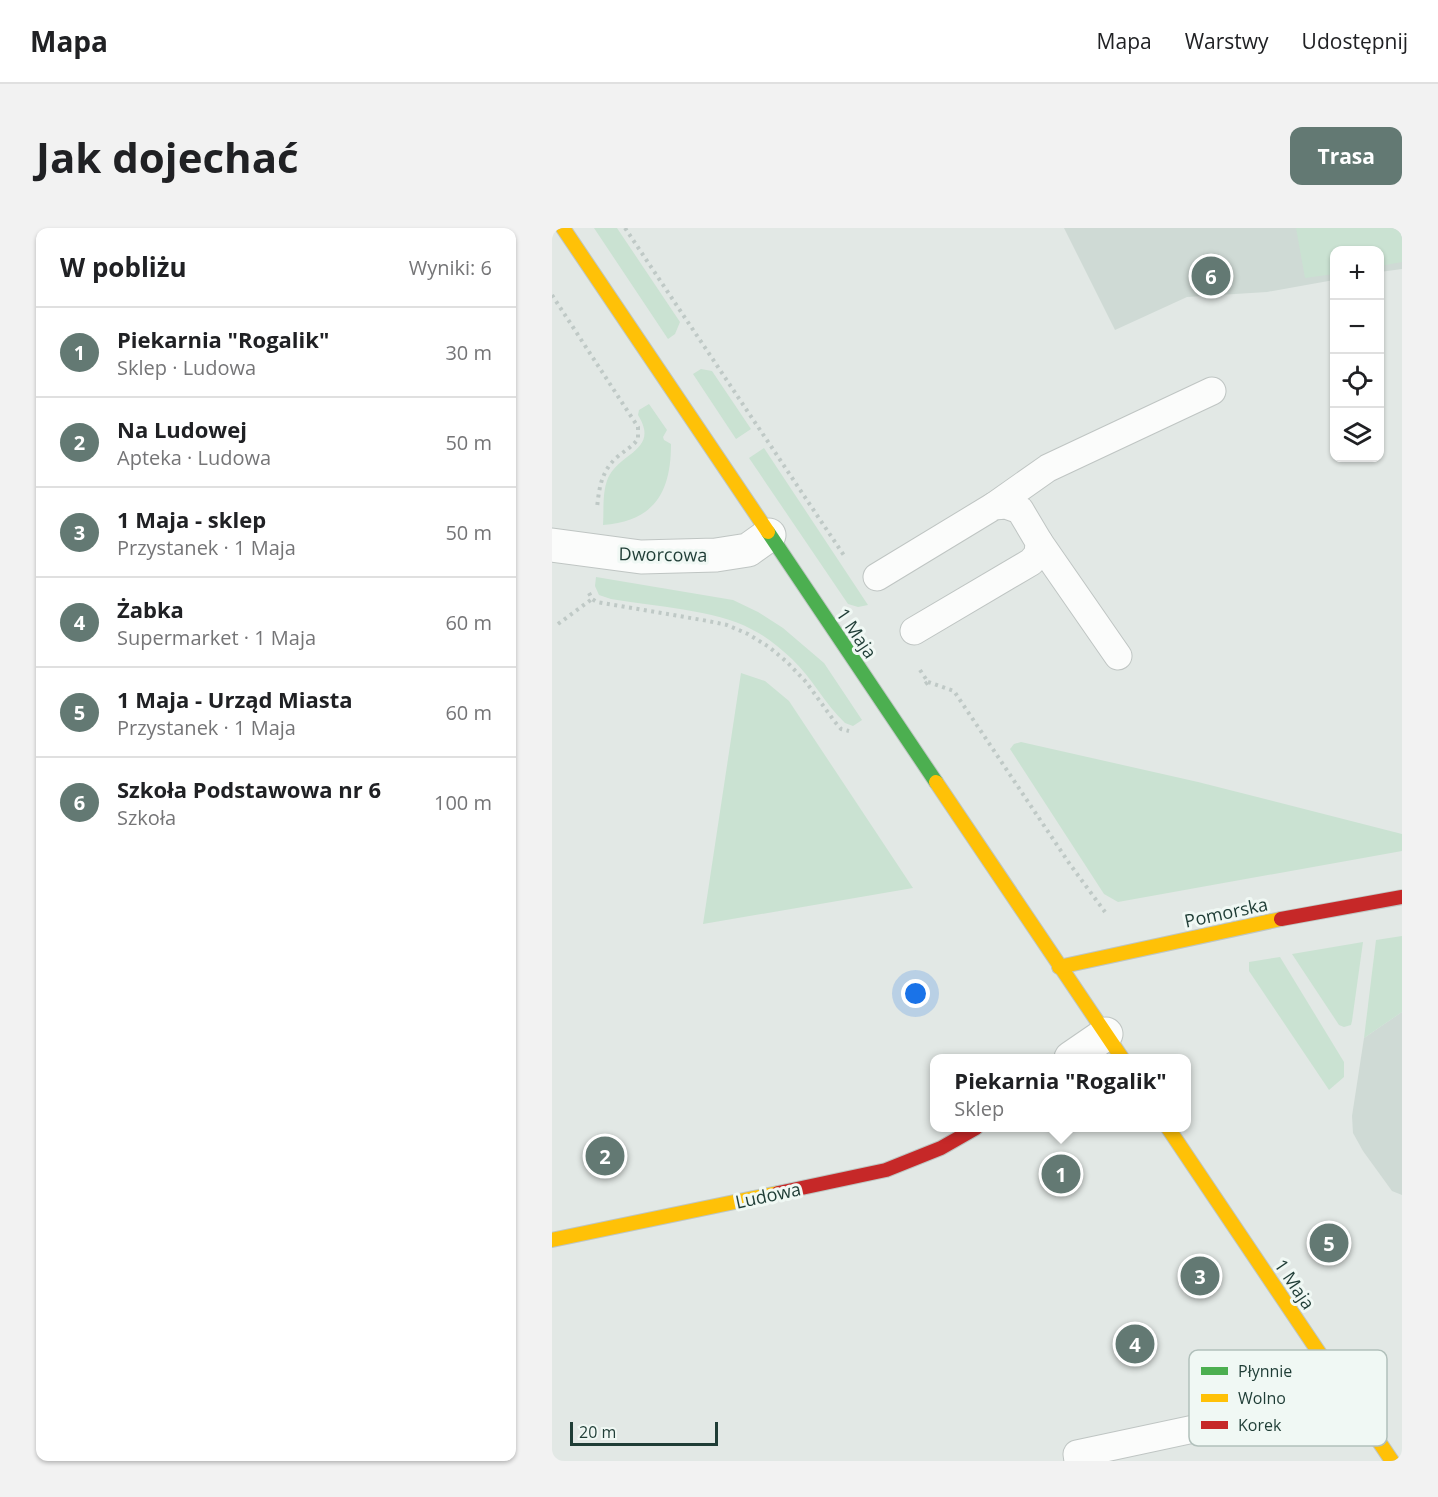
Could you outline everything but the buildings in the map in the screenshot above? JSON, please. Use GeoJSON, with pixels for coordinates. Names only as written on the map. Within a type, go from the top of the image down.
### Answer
{"type":"FeatureCollection","features":[{"type":"Feature","properties":{"kind":"street","name":"1 Maja"},"geometry":{"type":"LineString","coordinates":[[561,228],[1114,1046]]}},
{"type":"Feature","properties":{"kind":"street","name":"Dworcowa"},"geometry":{"type":"LineString","coordinates":[[552,545],[641,556],[716,555],[748,550],[769,535]]}},
{"type":"Feature","properties":{"kind":"street","name":"Pomorska"},"geometry":{"type":"LineString","coordinates":[[1059,967],[1256,923],[1402,897]]}},
{"type":"Feature","properties":{"kind":"street"},"geometry":{"type":"LineString","coordinates":[[1088,1054],[1114,1046]]}},
{"type":"Feature","properties":{"kind":"street","name":"Ludowa"},"geometry":{"type":"LineString","coordinates":[[552,1240],[886,1170],[941,1148],[969,1132]]}},
{"type":"Feature","properties":{"kind":"street","name":"1 Maja"},"geometry":{"type":"LineString","coordinates":[[1171,1132],[1317,1350]]}},
{"type":"Feature","properties":{"kind":"street","name":"1 Maja"},"geometry":{"type":"LineString","coordinates":[[1382,1446],[1392,1461]]}},
{"type":"Feature","properties":{"kind":"lane"},"geometry":{"type":"LineString","coordinates":[[552,233],[561,228]]}},
{"type":"Feature","properties":{"kind":"lane"},"geometry":{"type":"LineString","coordinates":[[877,577],[994,506],[1048,468],[1212,391]]}},
{"type":"Feature","properties":{"kind":"lane"},"geometry":{"type":"LineString","coordinates":[[994,506],[1006,505],[1020,510],[1118,656]]}},
{"type":"Feature","properties":{"kind":"lane"},"geometry":{"type":"LineString","coordinates":[[914,631],[1031,562],[1038,554],[1040,542]]}},
{"type":"Feature","properties":{"kind":"lane"},"geometry":{"type":"LineString","coordinates":[[1078,1461],[1077,1454],[1189,1430]]}},
{"type":"Feature","properties":{"kind":"path"},"geometry":{"type":"LineString","coordinates":[[625,228],[849,563]]}},
{"type":"Feature","properties":{"kind":"path"},"geometry":{"type":"LineString","coordinates":[[552,295],[618,391],[638,427],[638,439],[631,448],[616,458],[602,478],[596,515]]}},
{"type":"Feature","properties":{"kind":"path"},"geometry":{"type":"LineString","coordinates":[[611,396],[618,391]]}},
{"type":"Feature","properties":{"kind":"path"},"geometry":{"type":"LineString","coordinates":[[587,588],[592,599],[610,605],[727,625],[748,634],[787,662],[806,682],[841,729],[853,732]]}},
{"type":"Feature","properties":{"kind":"path"},"geometry":{"type":"LineString","coordinates":[[558,624],[592,599]]}},
{"type":"Feature","properties":{"kind":"path"},"geometry":{"type":"LineString","coordinates":[[915,662],[928,682],[954,691],[1069,863],[1110,919]]}},
{"type":"Feature","properties":{"kind":"path"},"geometry":{"type":"LineString","coordinates":[[921,686],[928,682]]}},
{"type":"Feature","properties":{"kind":"shaded area"},"geometry":{"type":"Polygon","coordinates":[[[1064,228],[1402,228],[1402,269],[1384,271],[1384,246],[1330,246],[1330,281],[1267,292],[1187,297],[1115,330],[1064,228]]]}},
{"type":"Feature","properties":{"kind":"shaded area"},"geometry":{"type":"Polygon","coordinates":[[[1402,1012],[1402,1195],[1392,1191],[1363,1151],[1353,1133],[1352,1116],[1364,1038],[1402,1012]]]}},
{"type":"Feature","properties":{"kind":"green space"},"geometry":{"type":"Polygon","coordinates":[[[594,228],[617,228],[680,322],[675,334],[668,339],[594,228]]]}},
{"type":"Feature","properties":{"kind":"green space"},"geometry":{"type":"Polygon","coordinates":[[[1296,228],[1402,228],[1402,262],[1384,265],[1384,246],[1330,246],[1330,275],[1305,278],[1296,228]]]}},
{"type":"Feature","properties":{"kind":"green space"},"geometry":{"type":"Polygon","coordinates":[[[701,369],[712,371],[751,429],[736,439],[693,374],[701,369]]]}},
{"type":"Feature","properties":{"kind":"green space"},"geometry":{"type":"Polygon","coordinates":[[[649,404],[667,430],[663,437],[664,440],[671,444],[668,477],[663,490],[647,511],[635,518],[603,525],[606,483],[614,469],[641,443],[644,427],[638,415],[639,410],[649,404]]]}},
{"type":"Feature","properties":{"kind":"green space"},"geometry":{"type":"Polygon","coordinates":[[[764,448],[868,605],[858,607],[848,604],[749,458],[764,448]]]}},
{"type":"Feature","properties":{"kind":"green space"},"geometry":{"type":"Polygon","coordinates":[[[596,577],[733,600],[758,612],[783,628],[824,663],[862,720],[853,726],[845,723],[792,659],[773,642],[757,632],[720,617],[599,595],[595,586],[596,577]]]}},
{"type":"Feature","properties":{"kind":"green space"},"geometry":{"type":"Polygon","coordinates":[[[741,673],[765,681],[789,701],[913,888],[703,924],[741,673]]]}},
{"type":"Feature","properties":{"kind":"green space"},"geometry":{"type":"Polygon","coordinates":[[[1021,742],[1198,782],[1402,834],[1402,851],[1118,902],[1104,894],[1010,749],[1014,744],[1021,742]]]}},
{"type":"Feature","properties":{"kind":"green space"},"geometry":{"type":"Polygon","coordinates":[[[1402,936],[1402,1012],[1364,1038],[1376,940],[1402,936]]]}},
{"type":"Feature","properties":{"kind":"green space"},"geometry":{"type":"Polygon","coordinates":[[[1363,942],[1352,1021],[1351,1025],[1344,1027],[1339,1025],[1292,954],[1363,942]]]}},
{"type":"Feature","properties":{"kind":"green space"},"geometry":{"type":"Polygon","coordinates":[[[1280,957],[1344,1062],[1344,1077],[1329,1090],[1249,971],[1249,962],[1280,957]]]}},
{"type":"Feature","properties":{"kind":"traffic: fast"},"geometry":{"type":"LineString","coordinates":[[768,532],[936,782]]}},
{"type":"Feature","properties":{"kind":"traffic: slow"},"geometry":{"type":"LineString","coordinates":[[563,228],[768,532]]}},
{"type":"Feature","properties":{"kind":"traffic: slow"},"geometry":{"type":"LineString","coordinates":[[936,782],[1119,1054]]}},
{"type":"Feature","properties":{"kind":"traffic: slow"},"geometry":{"type":"LineString","coordinates":[[1059,967],[1281,919]]}},
{"type":"Feature","properties":{"kind":"traffic: slow"},"geometry":{"type":"LineString","coordinates":[[1171,1132],[1317,1350]]}},
{"type":"Feature","properties":{"kind":"traffic: slow"},"geometry":{"type":"LineString","coordinates":[[552,1240],[778,1193]]}},
{"type":"Feature","properties":{"kind":"traffic: slow"},"geometry":{"type":"LineString","coordinates":[[1382,1446],[1392,1461]]}},
{"type":"Feature","properties":{"kind":"traffic: jam"},"geometry":{"type":"LineString","coordinates":[[1281,919],[1402,897]]}},
{"type":"Feature","properties":{"kind":"traffic: jam"},"geometry":{"type":"LineString","coordinates":[[778,1193],[886,1170],[941,1148],[969,1132]]}},
{"type":"Feature","properties":{"kind":"place","name":"Szkoła Podstawowa nr 6"},"geometry":{"type":"Point","coordinates":[1211,276]}},
{"type":"Feature","properties":{"kind":"place","name":"Na Ludowej"},"geometry":{"type":"Point","coordinates":[605,1156]}},
{"type":"Feature","properties":{"kind":"place","name":"Piekarnia \"Rogalik\""},"geometry":{"type":"Point","coordinates":[1061,1174]}},
{"type":"Feature","properties":{"kind":"place","name":"1 Maja - Urząd Miasta"},"geometry":{"type":"Point","coordinates":[1329,1243]}},
{"type":"Feature","properties":{"kind":"place","name":"1 Maja - sklep"},"geometry":{"type":"Point","coordinates":[1200,1276]}},
{"type":"Feature","properties":{"kind":"place","name":"Żabka"},"geometry":{"type":"Point","coordinates":[1135,1344]}}]}
